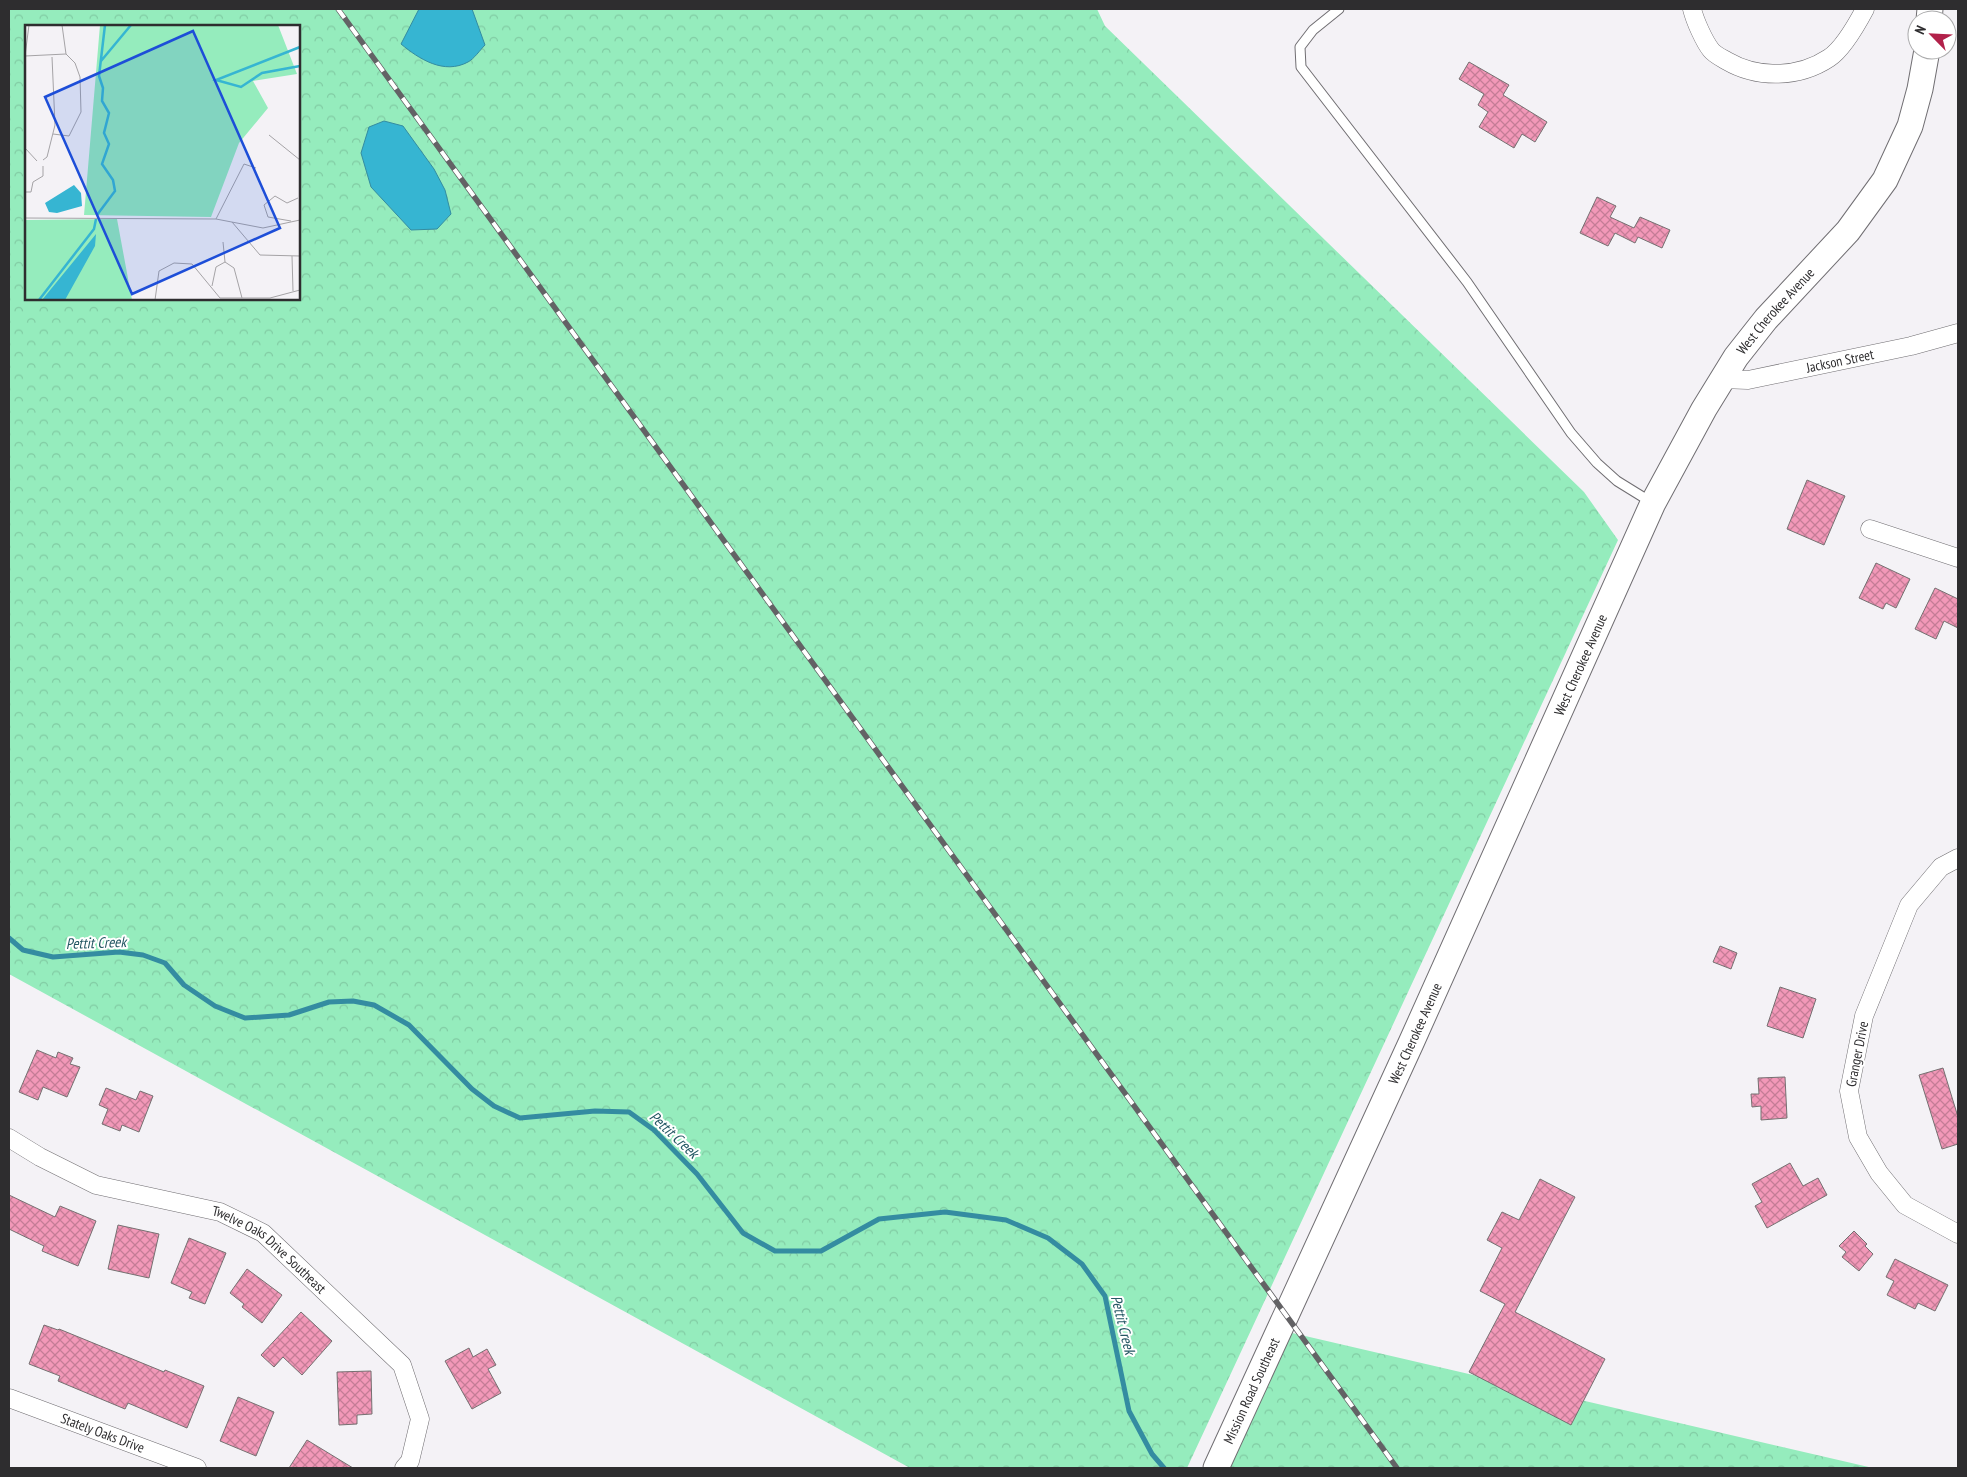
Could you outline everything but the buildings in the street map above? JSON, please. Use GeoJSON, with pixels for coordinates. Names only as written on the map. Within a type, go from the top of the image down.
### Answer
{"type":"FeatureCollection","features":[{"type":"Feature","properties":{"kind":"main road","name":"West Cherokee Avenue"},"geometry":{"type":"LineString","coordinates":[[1286,1314],[1411,1043],[1653,503],[1721,379],[1750,337],[1848,231],[1885,180],[1910,126],[1925,60]]}},
{"type":"Feature","properties":{"kind":"main road","name":"Mission Road Southeast"},"geometry":{"type":"LineString","coordinates":[[1216,1468],[1286,1314]]}},
{"type":"Feature","properties":{"kind":"street"},"geometry":{"type":"LineString","coordinates":[[1692,9],[1694,18],[1712,51],[1740,69],[1767,74],[1804,70],[1830,58],[1854,30],[1864,9]]}},
{"type":"Feature","properties":{"kind":"street","name":"Jackson Street"},"geometry":{"type":"LineString","coordinates":[[1721,379],[1748,380],[1910,346],[1958,332]]}},
{"type":"Feature","properties":{"kind":"street"},"geometry":{"type":"LineString","coordinates":[[1870,529],[1958,558]]}},
{"type":"Feature","properties":{"kind":"street","name":"Granger Drive"},"geometry":{"type":"LineString","coordinates":[[1958,858],[1941,867],[1909,905],[1864,1016],[1849,1091],[1858,1137],[1879,1173],[1905,1204],[1958,1234]]}},
{"type":"Feature","properties":{"kind":"street","name":"Twelve Oaks Drive Southeast"},"geometry":{"type":"LineString","coordinates":[[9,1138],[40,1157],[96,1185],[220,1212],[263,1232],[402,1365],[420,1419],[410,1461],[404,1468]]}},
{"type":"Feature","properties":{"kind":"street","name":"Stately Oaks Drive"},"geometry":{"type":"LineString","coordinates":[[9,1398],[197,1468]]}},
{"type":"Feature","properties":{"kind":"lane"},"geometry":{"type":"LineString","coordinates":[[1339,9],[1313,30],[1300,47],[1301,67],[1467,282],[1571,433],[1596,463],[1617,481],[1653,503]]}},
{"type":"Feature","properties":{"kind":"green space"},"geometry":{"type":"Polygon","coordinates":[[[9,9],[1097,9],[1105,26],[1584,492],[1618,540],[1187,1468],[910,1468],[9,974],[9,9]]]}},
{"type":"Feature","properties":{"kind":"green space"},"geometry":{"type":"Polygon","coordinates":[[[1288,1332],[1873,1468],[1228,1468],[1288,1332]]]}},
{"type":"Feature","properties":{"kind":"water"},"geometry":{"type":"Polygon","coordinates":[[[419,9],[472,9],[485,45],[475,57],[459,66],[441,66],[424,60],[401,44],[419,9]]]}},
{"type":"Feature","properties":{"kind":"water"},"geometry":{"type":"Polygon","coordinates":[[[384,121],[403,126],[434,169],[445,190],[451,214],[437,229],[411,230],[371,187],[361,153],[369,127],[384,121]]]}},
{"type":"Feature","properties":{"kind":"waterway","name":"Pettit Creek"},"geometry":{"type":"LineString","coordinates":[[9,938],[23,950],[53,957],[119,952],[143,955],[165,963],[184,985],[215,1006],[245,1018],[289,1015],[329,1002],[353,1001],[374,1005],[409,1025],[472,1089],[494,1106],[520,1118],[595,1111],[629,1112],[654,1130],[697,1174],[743,1233],[775,1251],[821,1251],[879,1219],[945,1212],[1006,1220],[1048,1238],[1082,1264],[1105,1296],[1129,1411],[1152,1454],[1164,1468]]}},
{"type":"Feature","properties":{"kind":"railway"},"geometry":{"type":"LineString","coordinates":[[338,9],[1397,1468]]}}]}
